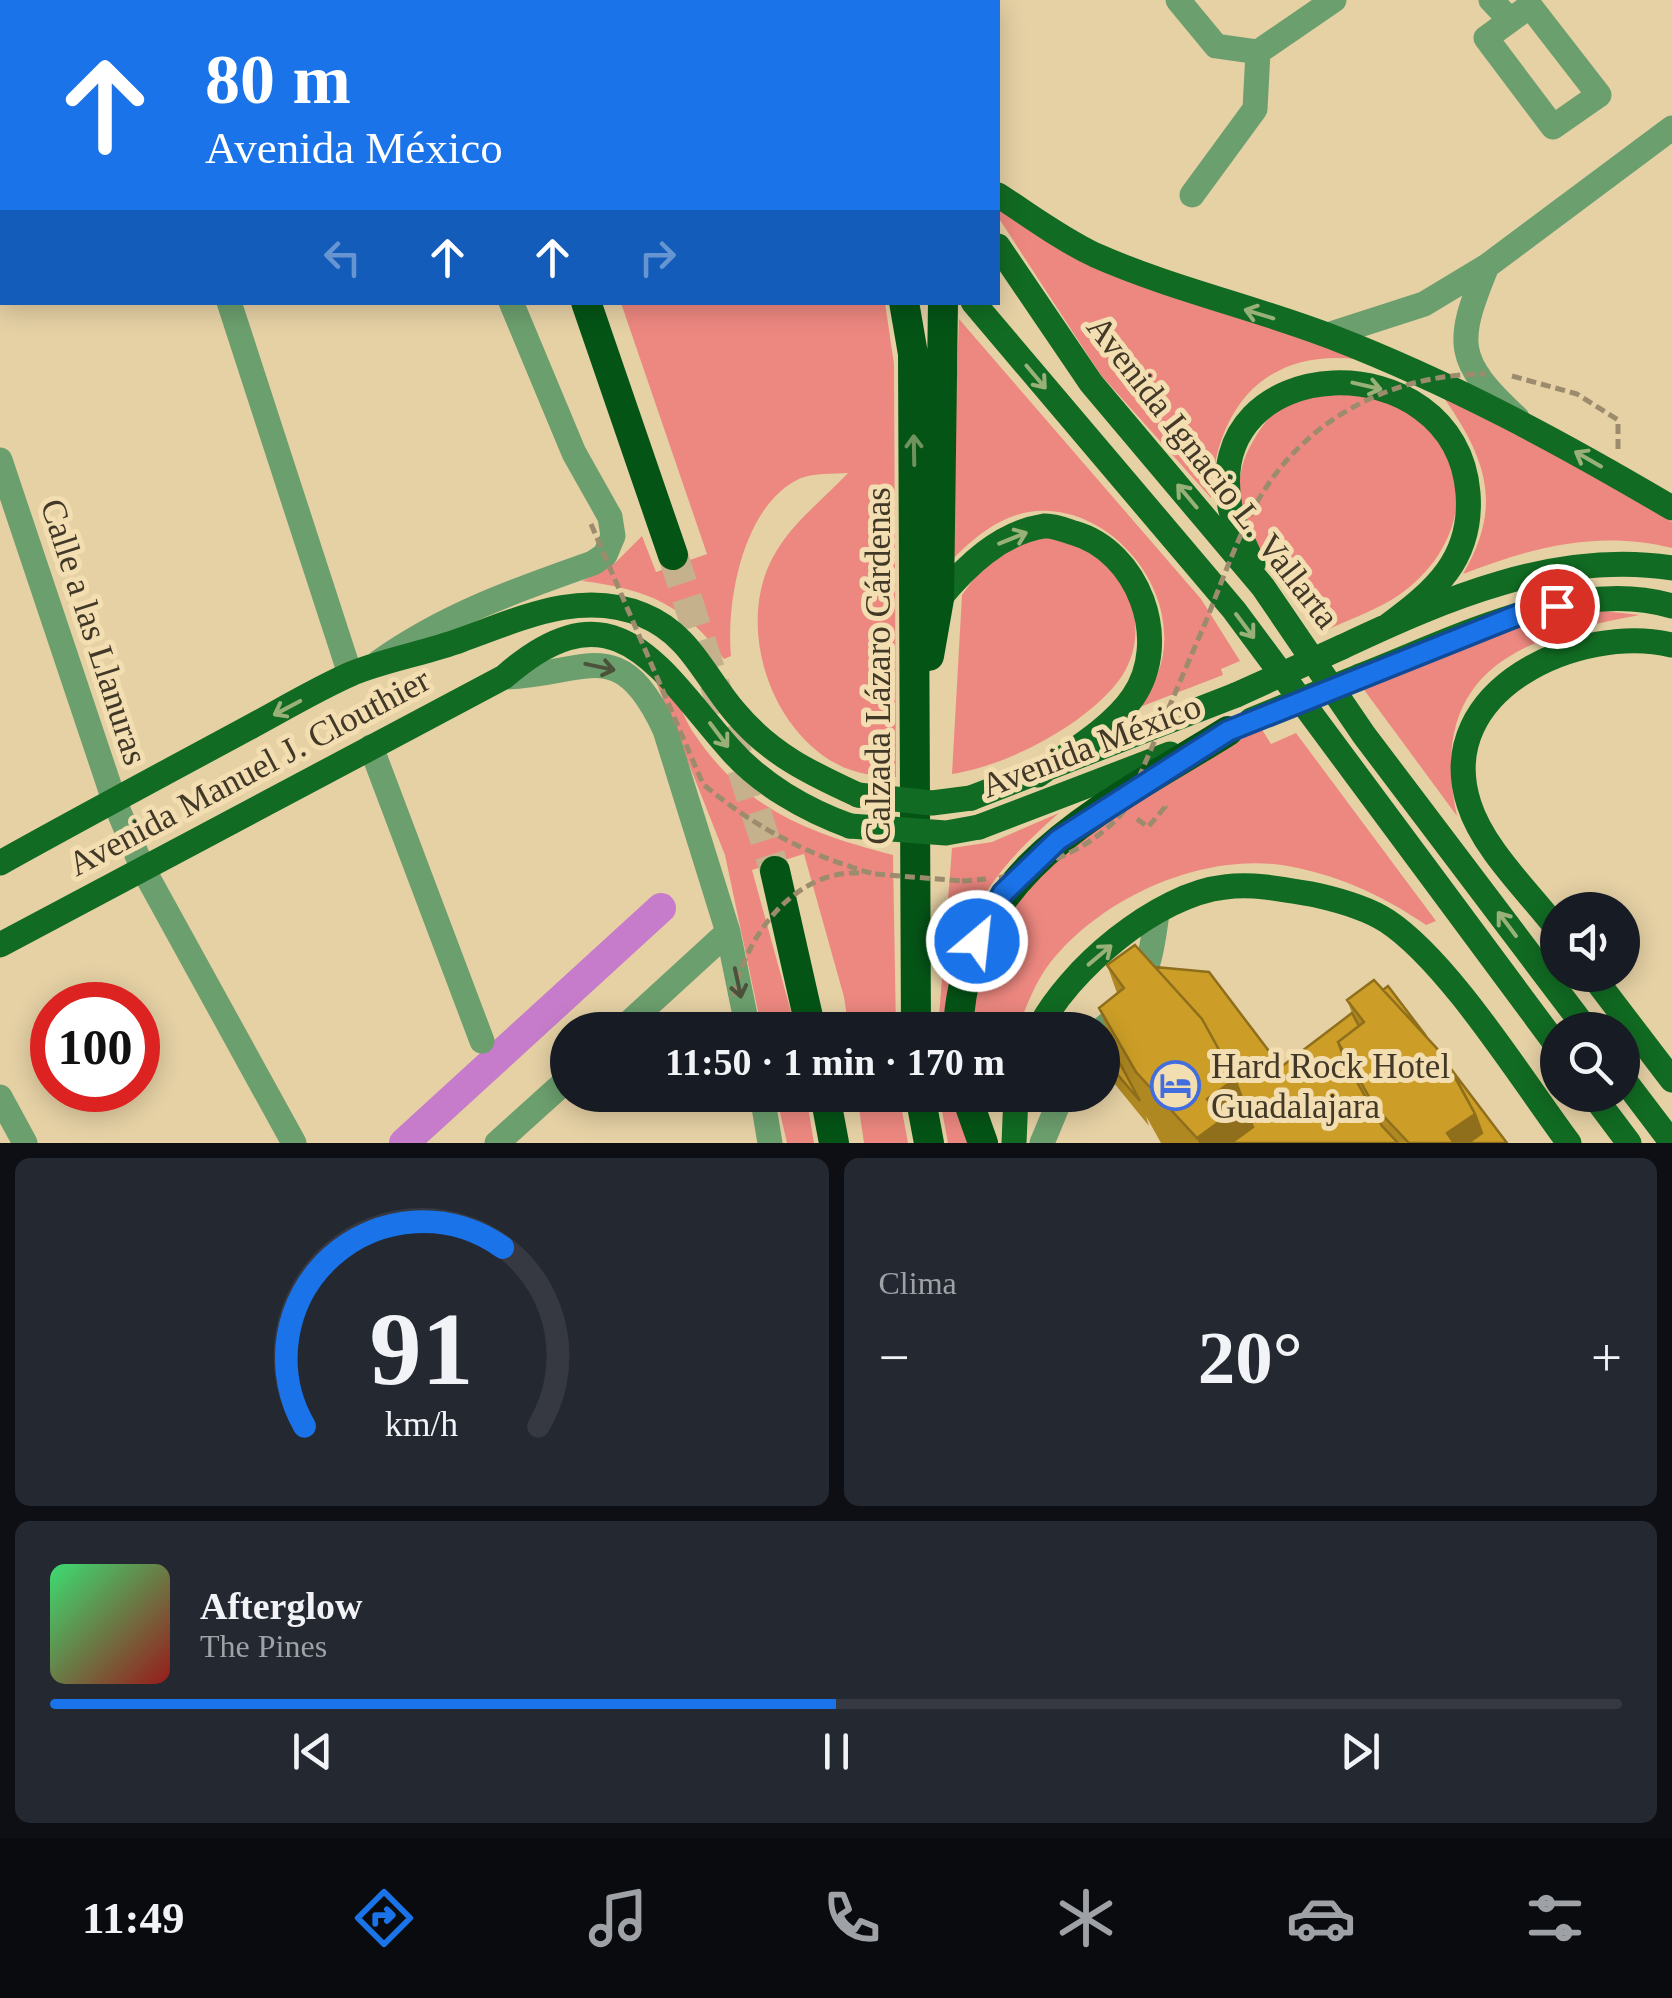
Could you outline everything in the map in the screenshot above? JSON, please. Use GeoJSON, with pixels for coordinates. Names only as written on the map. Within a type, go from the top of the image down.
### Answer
{"type":"FeatureCollection","features":[{"type":"Feature","properties":{"kind":"highway"},"geometry":{"type":"LineString","coordinates":[[587,305],[674,555]]}},
{"type":"Feature","properties":{"kind":"highway","name":"Calzada Lázaro Cárdenas"},"geometry":{"type":"LineString","coordinates":[[905,305],[913,354],[916,1012]]}},
{"type":"Feature","properties":{"kind":"highway"},"geometry":{"type":"LineString","coordinates":[[917,722],[940,599],[943,305]]}},
{"type":"Feature","properties":{"kind":"highway"},"geometry":{"type":"LineString","coordinates":[[959,1012],[977,941],[1003,893],[1058,840],[1240,726]]}},
{"type":"Feature","properties":{"kind":"highway"},"geometry":{"type":"LineString","coordinates":[[775,871],[806,1012]]}},
{"type":"Feature","properties":{"kind":"highway"},"geometry":{"type":"LineString","coordinates":[[828,1112],[834,1143]]}},
{"type":"Feature","properties":{"kind":"highway"},"geometry":{"type":"LineString","coordinates":[[923,1112],[929,1143]]}},
{"type":"Feature","properties":{"kind":"highway"},"geometry":{"type":"LineString","coordinates":[[969,1112],[975,1143]]}},
{"type":"Feature","properties":{"kind":"highway"},"geometry":{"type":"LineString","coordinates":[[971,1112],[983,1143]]}},
{"type":"Feature","properties":{"kind":"main road"},"geometry":{"type":"LineString","coordinates":[[1000,196],[1092,254],[1199,295],[1328,335],[1426,375],[1672,508]]}},
{"type":"Feature","properties":{"kind":"main road","name":"Avenida Ignacio L. Vallarta"},"geometry":{"type":"LineString","coordinates":[[1000,249],[1090,383],[1263,587],[1364,735],[1573,1012]]}},
{"type":"Feature","properties":{"kind":"main road","name":"Avenida Ignacio L. Vallarta"},"geometry":{"type":"LineString","coordinates":[[976,305],[1234,610],[1540,1023]]}},
{"type":"Feature","properties":{"kind":"main road"},"geometry":{"type":"LineString","coordinates":[[1263,587],[1231,510],[1231,454],[1243,430],[1270,403],[1304,384],[1336,380],[1400,394],[1430,415],[1451,439],[1466,470],[1470,516],[1462,552],[1443,582],[1386,627]]}},
{"type":"Feature","properties":{"kind":"main road"},"geometry":{"type":"LineString","coordinates":[[940,599],[960,572],[1003,539],[1048,525],[1083,536],[1115,556],[1140,590],[1148,622],[1148,662],[1133,697],[1038,775]]}},
{"type":"Feature","properties":{"kind":"main road","name":"Avenida México"},"geometry":{"type":"LineString","coordinates":[[568,606],[613,605],[645,615],[675,633],[698,657],[734,712],[798,769],[858,795],[932,804],[971,798],[1038,775],[1236,695],[1386,627],[1512,578],[1589,565],[1672,568]]}},
{"type":"Feature","properties":{"kind":"main road","name":"Avenida México"},"geometry":{"type":"LineString","coordinates":[[526,658],[585,636],[616,637],[660,664],[730,750],[806,807],[850,826],[946,833],[1027,812],[1523,613],[1591,600],[1672,606]]}},
{"type":"Feature","properties":{"kind":"main road","name":"Avenida Manuel J. Clouthier"},"geometry":{"type":"LineString","coordinates":[[0,864],[350,674],[568,606]]}},
{"type":"Feature","properties":{"kind":"main road"},"geometry":{"type":"LineString","coordinates":[[1540,905],[1469,807],[1464,770],[1471,732],[1491,698],[1528,666],[1606,644],[1672,645]]}},
{"type":"Feature","properties":{"kind":"main road","name":"Avenida Manuel J. Clouthier"},"geometry":{"type":"LineString","coordinates":[[0,945],[504,677],[526,658]]}},
{"type":"Feature","properties":{"kind":"main road"},"geometry":{"type":"LineString","coordinates":[[1051,1012],[1083,969],[1156,913],[1224,886],[1282,889],[1332,899],[1385,919],[1426,953],[1569,1143]]}},
{"type":"Feature","properties":{"kind":"main road"},"geometry":{"type":"LineString","coordinates":[[1605,992],[1672,1080]]}},
{"type":"Feature","properties":{"kind":"main road"},"geometry":{"type":"LineString","coordinates":[[1640,1101],[1672,1143]]}},
{"type":"Feature","properties":{"kind":"main road"},"geometry":{"type":"LineString","coordinates":[[1014,1143],[1015,1112]]}},
{"type":"Feature","properties":{"kind":"main road"},"geometry":{"type":"LineString","coordinates":[[1606,1112],[1629,1143]]}},
{"type":"Feature","properties":{"kind":"street"},"geometry":{"type":"LineString","coordinates":[[1178,0],[1216,46],[1258,52],[1334,0]]}},
{"type":"Feature","properties":{"kind":"street"},"geometry":{"type":"LineString","coordinates":[[1530,6],[1599,95],[1553,127],[1486,38],[1500,9],[1530,6]]}},
{"type":"Feature","properties":{"kind":"street"},"geometry":{"type":"LineString","coordinates":[[1192,195],[1255,110],[1258,52]]}},
{"type":"Feature","properties":{"kind":"street"},"geometry":{"type":"LineString","coordinates":[[1328,335],[1400,316],[1487,266],[1672,128]]}},
{"type":"Feature","properties":{"kind":"street"},"geometry":{"type":"LineString","coordinates":[[1487,266],[1465,335],[1467,360],[1482,385],[1524,425]]}},
{"type":"Feature","properties":{"kind":"street"},"geometry":{"type":"LineString","coordinates":[[230,305],[350,674]]}},
{"type":"Feature","properties":{"kind":"street"},"geometry":{"type":"LineString","coordinates":[[375,665],[428,628],[501,595],[592,564],[605,555],[613,536],[610,517],[574,453],[512,305]]}},
{"type":"Feature","properties":{"kind":"street","name":"Calle a las Llanuras"},"geometry":{"type":"LineString","coordinates":[[0,460],[114,800],[142,867],[294,1143]]}},
{"type":"Feature","properties":{"kind":"street"},"geometry":{"type":"LineString","coordinates":[[504,677],[532,677],[585,662],[616,670],[652,702],[665,730],[728,932],[744,1012]]}},
{"type":"Feature","properties":{"kind":"street"},"geometry":{"type":"LineString","coordinates":[[370,747],[482,1041]]}},
{"type":"Feature","properties":{"kind":"street"},"geometry":{"type":"LineString","coordinates":[[1120,1015],[1130,1007],[1151,959],[1156,913]]}},
{"type":"Feature","properties":{"kind":"street"},"geometry":{"type":"LineString","coordinates":[[640,1012],[728,932]]}},
{"type":"Feature","properties":{"kind":"street"},"geometry":{"type":"LineString","coordinates":[[497,1143],[550,1095]]}},
{"type":"Feature","properties":{"kind":"street"},"geometry":{"type":"LineString","coordinates":[[0,1097],[25,1143]]}},
{"type":"Feature","properties":{"kind":"street"},"geometry":{"type":"LineString","coordinates":[[765,1112],[770,1143]]}},
{"type":"Feature","properties":{"kind":"street"},"geometry":{"type":"LineString","coordinates":[[1042,1143],[1055,1112]]}},
{"type":"Feature","properties":{"kind":"path"},"geometry":{"type":"LineString","coordinates":[[999,878],[1052,862],[1080,848],[1108,831],[1125,810],[1253,509],[1287,460],[1329,421],[1358,402],[1454,374],[1496,374]]}},
{"type":"Feature","properties":{"kind":"path"},"geometry":{"type":"LineString","coordinates":[[1506,374],[1577,394],[1618,420],[1619,476]]}},
{"type":"Feature","properties":{"kind":"path"},"geometry":{"type":"LineString","coordinates":[[591,524],[704,784],[735,811],[780,838],[825,860],[874,874]]}},
{"type":"Feature","properties":{"kind":"path"},"geometry":{"type":"LineString","coordinates":[[734,996],[739,968],[760,928],[802,892],[844,873],[962,882]]}},
{"type":"Feature","properties":{"kind":"shaded area"},"geometry":{"type":"Polygon","coordinates":[[[1000,203],[1356,359],[1323,358],[1295,364],[1270,375],[1250,392],[1222,438],[1211,498],[1100,374],[1000,220],[1000,203]]]}},
{"type":"Feature","properties":{"kind":"shaded area"},"geometry":{"type":"Polygon","coordinates":[[[622,305],[885,305],[894,364],[896,777],[851,770],[813,748],[777,701],[759,643],[762,584],[773,557],[798,522],[848,473],[801,478],[781,491],[765,509],[742,556],[732,609],[731,656],[724,659],[694,625],[663,603],[626,589],[582,581],[615,563],[642,536],[656,572],[707,554],[622,305]]]}},
{"type":"Feature","properties":{"kind":"shaded area"},"geometry":{"type":"Polygon","coordinates":[[[959,319],[1201,599],[1240,661],[1221,669],[1223,675],[1140,707],[1156,677],[1164,646],[1163,618],[1155,591],[1123,545],[1076,516],[1049,511],[1020,514],[982,533],[950,562],[959,319]]]}},
{"type":"Feature","properties":{"kind":"shaded area"},"geometry":{"type":"Polygon","coordinates":[[[1362,386],[1407,407],[1429,423],[1453,468],[1455,515],[1436,559],[1420,578],[1399,595],[1323,632],[1257,545],[1240,495],[1242,469],[1260,430],[1286,402],[1308,392],[1362,386]]]}},
{"type":"Feature","properties":{"kind":"shaded area"},"geometry":{"type":"Polygon","coordinates":[[[1444,398],[1612,483],[1672,522],[1672,548],[1618,541],[1566,544],[1463,574],[1483,527],[1485,484],[1471,442],[1444,398]]]}},
{"type":"Feature","properties":{"kind":"shaded area"},"geometry":{"type":"Polygon","coordinates":[[[1038,537],[1084,545],[1117,574],[1126,589],[1135,624],[1130,659],[1108,693],[1069,726],[1022,752],[952,774],[962,595],[991,555],[1038,537]]]}},
{"type":"Feature","properties":{"kind":"shaded area"},"geometry":{"type":"Polygon","coordinates":[[[1594,610],[1640,615],[1556,635],[1521,650],[1492,669],[1470,694],[1456,726],[1451,767],[1457,816],[1362,687],[1524,622],[1594,610]]]}},
{"type":"Feature","properties":{"kind":"shaded area"},"geometry":{"type":"Polygon","coordinates":[[[653,674],[668,685],[690,727],[715,761],[758,800],[834,838],[893,855],[896,1012],[846,1012],[804,854],[752,870],[791,1012],[758,1012],[725,855],[653,674]]]}},
{"type":"Feature","properties":{"kind":"shaded area"},"geometry":{"type":"Polygon","coordinates":[[[1261,728],[1271,744],[1296,733],[1436,921],[1426,925],[1363,889],[1329,876],[1260,863],[1226,865],[1157,884],[1095,919],[1047,967],[1024,1012],[974,1012],[977,979],[997,931],[1030,886],[1072,846],[1119,810],[1261,728]]]}},
{"type":"Feature","properties":{"kind":"shaded area"},"geometry":{"type":"Polygon","coordinates":[[[1059,813],[1010,860],[977,908],[958,962],[952,1012],[939,1012],[952,848],[992,842],[1059,813]]]}},
{"type":"Feature","properties":{"kind":"shaded area"},"geometry":{"type":"Polygon","coordinates":[[[780,1112],[809,1112],[814,1143],[787,1143],[780,1112]]]}},
{"type":"Feature","properties":{"kind":"shaded area"},"geometry":{"type":"Polygon","coordinates":[[[859,1112],[902,1112],[908,1143],[864,1143],[859,1112]]]}},
{"type":"Feature","properties":{"kind":"shaded area"},"geometry":{"type":"Polygon","coordinates":[[[942,1112],[963,1112],[969,1143],[948,1143],[942,1112]]]}},
{"type":"Feature","properties":{"kind":"building"},"geometry":{"type":"Polygon","coordinates":[[[1135,945],[1202,1019],[1235,1079],[1207,1099],[1223,1119],[1197,1138],[1136,1072],[1120,1044],[1120,1012],[1101,1012],[1099,1008],[1124,988],[1107,965],[1135,945]]]}},
{"type":"Feature","properties":{"kind":"building"},"geometry":{"type":"Polygon","coordinates":[[[1155,967],[1209,972],[1281,1067],[1352,1013],[1359,1026],[1338,1042],[1382,1126],[1398,1143],[1231,1143],[1253,1127],[1235,1079],[1202,1019],[1155,967]]]}},
{"type":"Feature","properties":{"kind":"building"},"geometry":{"type":"Polygon","coordinates":[[[1374,980],[1442,1054],[1475,1114],[1447,1133],[1454,1143],[1409,1143],[1375,1107],[1338,1042],[1364,1022],[1347,1000],[1374,980]]]}},
{"type":"Feature","properties":{"kind":"building"},"geometry":{"type":"Polygon","coordinates":[[[1388,986],[1426,1036],[1383,990],[1388,986]]]}},
{"type":"Feature","properties":{"kind":"building"},"geometry":{"type":"Polygon","coordinates":[[[1120,1064],[1140,1101],[1120,1077],[1120,1064]]]}},
{"type":"Feature","properties":{"kind":"building"},"geometry":{"type":"Polygon","coordinates":[[[1451,1069],[1507,1143],[1468,1143],[1482,1133],[1451,1069]]]}},
{"type":"Feature","properties":{"kind":"waterway"},"geometry":{"type":"LineString","coordinates":[[404,1143],[661,908]]}},
{"type":"Feature","properties":{"kind":"tunnel"},"geometry":{"type":"LineString","coordinates":[[673,555],[775,871]]}},
{"type":"Feature","properties":{"kind":"place","name":"Hard Rock Hotel Guadalajara"},"geometry":{"type":"Point","coordinates":[1176,1086]}},
{"type":"Feature","properties":{"kind":"route"},"geometry":{"type":"LineString","coordinates":[[977,941],[1003,893],[1058,840],[1228,731],[1523,613],[1557,606]]}}]}
